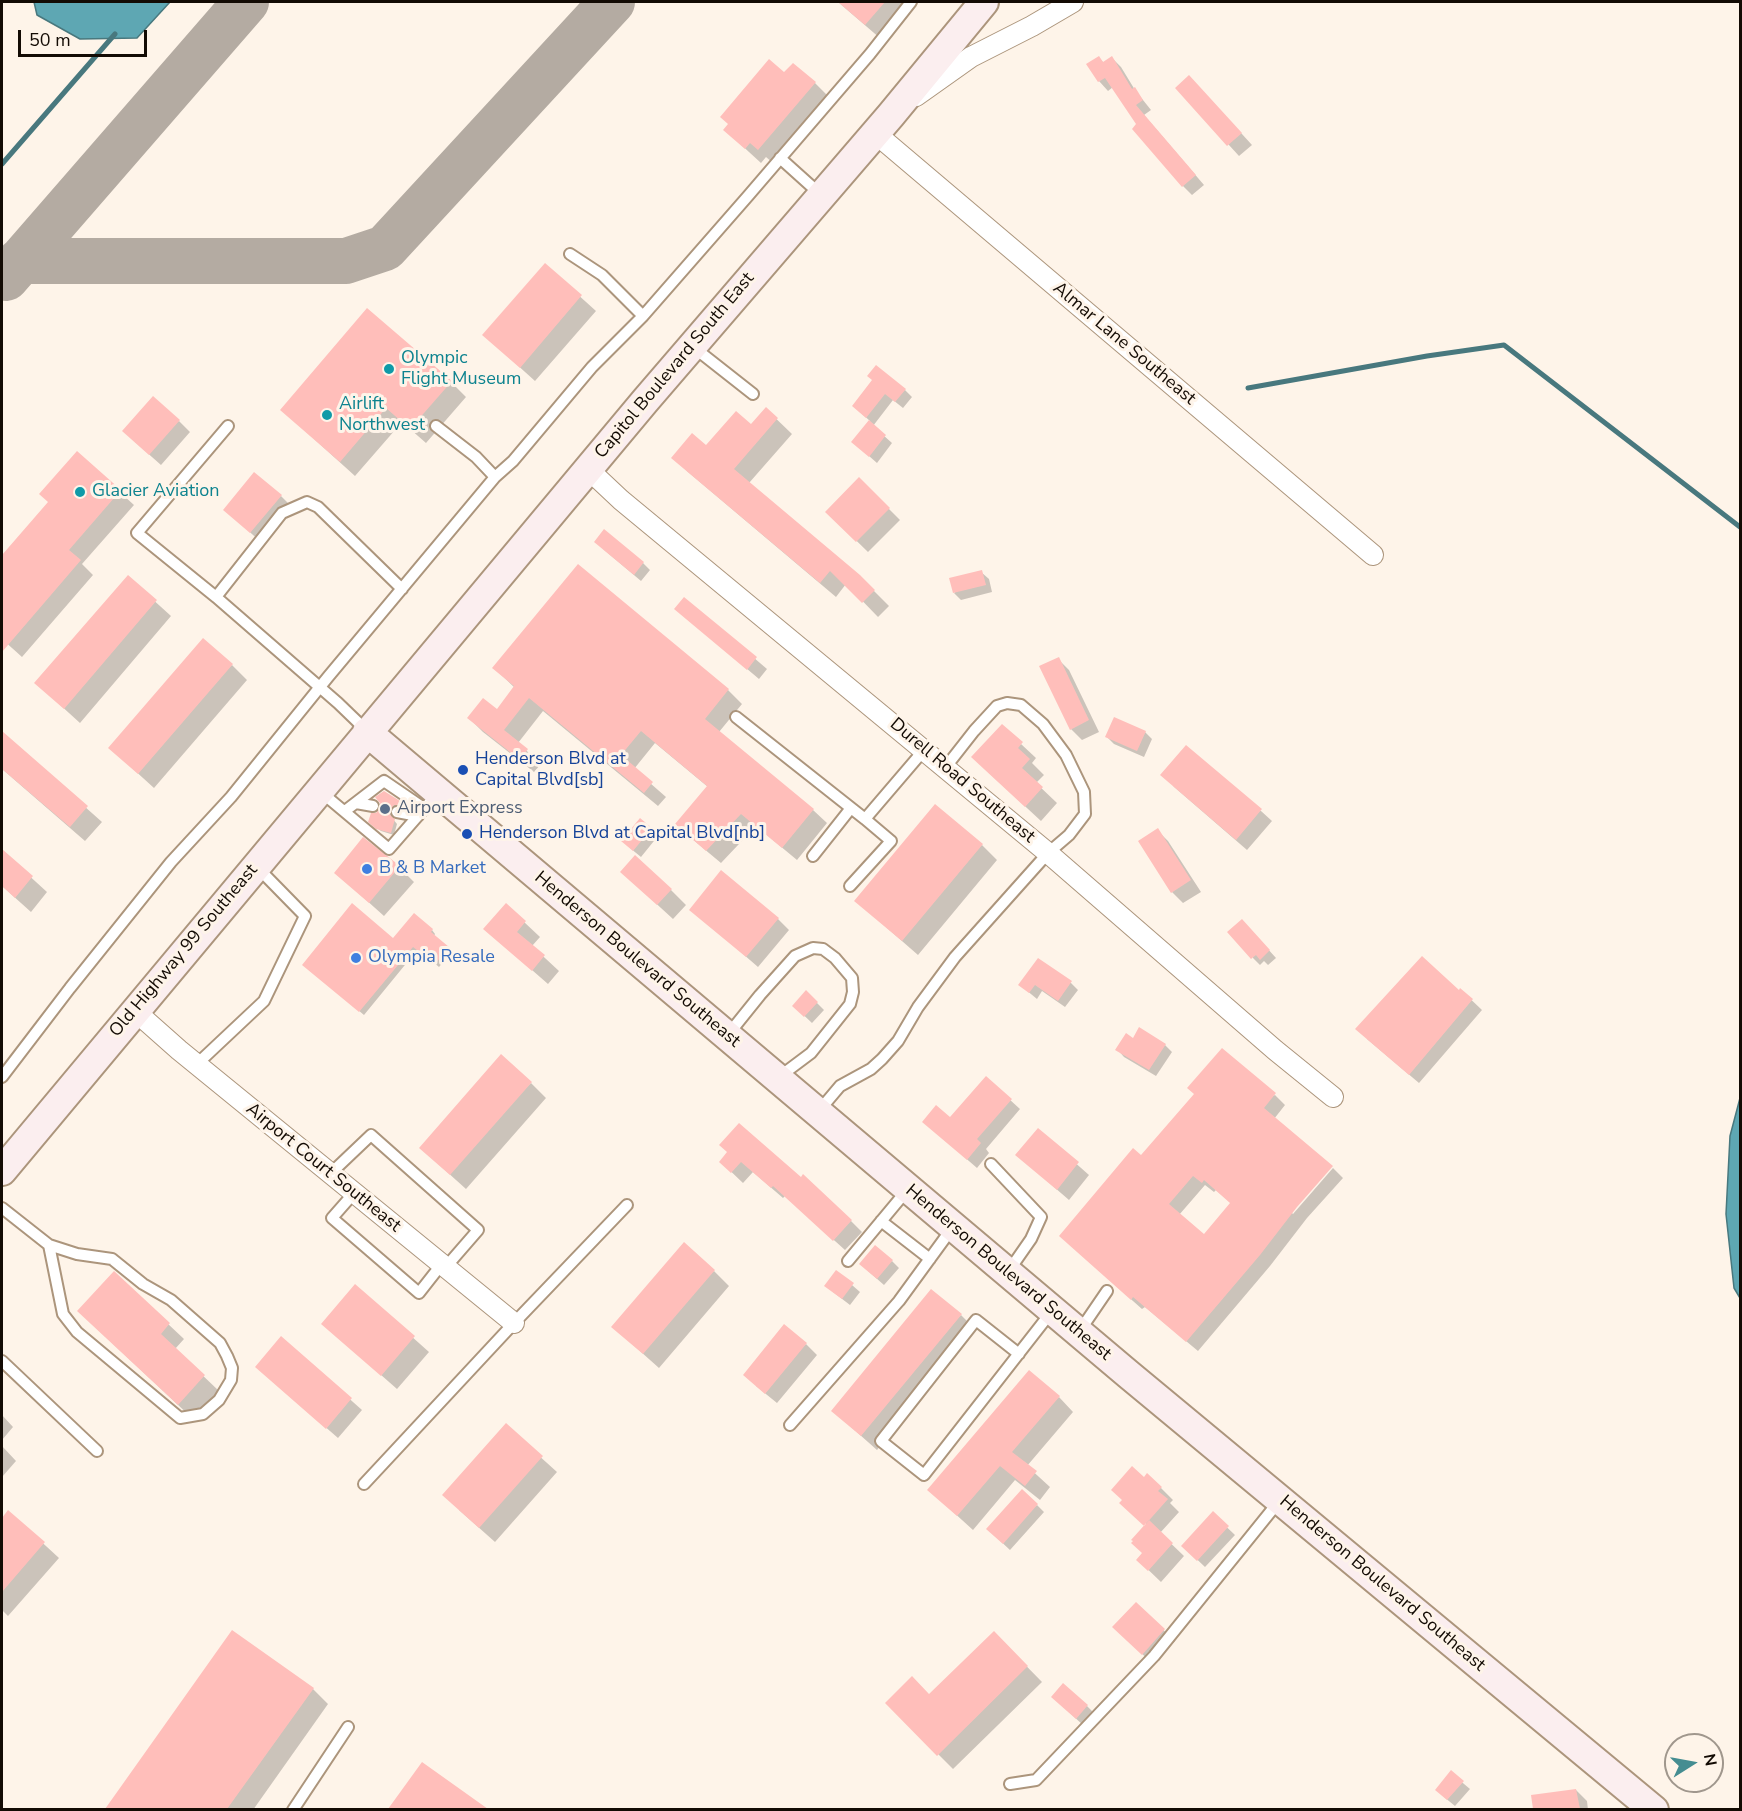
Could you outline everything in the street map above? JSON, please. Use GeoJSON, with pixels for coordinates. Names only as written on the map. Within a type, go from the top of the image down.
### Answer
{"type":"FeatureCollection","features":[{"type":"Feature","properties":{"kind":"street","name":"Capitol Boulevard South East"},"geometry":{"type":"LineString","coordinates":[[367,732],[984,2]]}},
{"type":"Feature","properties":{"kind":"street"},"geometry":{"type":"LineString","coordinates":[[883,124],[971,57],[1073,2]]}},
{"type":"Feature","properties":{"kind":"street","name":"Almar Lane Southeast"},"geometry":{"type":"LineString","coordinates":[[883,124],[1373,555]]}},
{"type":"Feature","properties":{"kind":"street","name":"Durell Road Southeast"},"geometry":{"type":"LineString","coordinates":[[588,469],[621,500],[1048,853],[1275,1050],[1333,1097]]}},
{"type":"Feature","properties":{"kind":"street","name":"Old Highway 99 Southeast"},"geometry":{"type":"LineString","coordinates":[[2,1171],[367,732]]}},
{"type":"Feature","properties":{"kind":"street","name":"Henderson Boulevard Southeast"},"geometry":{"type":"LineString","coordinates":[[367,732],[427,806],[727,1036],[1078,1332],[1654,1809]]}},
{"type":"Feature","properties":{"kind":"street","name":"Airport Court Southeast"},"geometry":{"type":"LineString","coordinates":[[135,1011],[443,1267],[514,1323]]}},
{"type":"Feature","properties":{"kind":"lane"},"geometry":{"type":"LineString","coordinates":[[2,1077],[164,871],[231,797],[495,477],[513,461],[592,367],[643,316],[870,54],[911,2]]}},
{"type":"Feature","properties":{"kind":"lane"},"geometry":{"type":"LineString","coordinates":[[780,158],[822,195]]}},
{"type":"Feature","properties":{"kind":"lane"},"geometry":{"type":"LineString","coordinates":[[570,254],[602,275],[643,316]]}},
{"type":"Feature","properties":{"kind":"lane"},"geometry":{"type":"LineString","coordinates":[[692,346],[753,394]]}},
{"type":"Feature","properties":{"kind":"lane"},"geometry":{"type":"LineString","coordinates":[[228,426],[137,533],[216,597],[338,703],[367,732]]}},
{"type":"Feature","properties":{"kind":"lane"},"geometry":{"type":"LineString","coordinates":[[436,426],[476,458],[495,477]]}},
{"type":"Feature","properties":{"kind":"lane"},"geometry":{"type":"LineString","coordinates":[[216,597],[282,513],[308,502],[318,507],[402,589]]}},
{"type":"Feature","properties":{"kind":"lane"},"geometry":{"type":"LineString","coordinates":[[818,1112],[840,1086],[871,1069],[882,1059],[898,1041],[924,999],[956,957],[1048,853],[1069,835],[1085,814],[1084,792],[1066,755],[1043,724],[1021,705],[1007,703],[997,706],[945,768]]}},
{"type":"Feature","properties":{"kind":"lane"},"geometry":{"type":"LineString","coordinates":[[736,717],[891,841],[849,886]]}},
{"type":"Feature","properties":{"kind":"lane"},"geometry":{"type":"LineString","coordinates":[[865,819],[924,750]]}},
{"type":"Feature","properties":{"kind":"lane"},"geometry":{"type":"LineString","coordinates":[[345,811],[384,781],[427,806]]}},
{"type":"Feature","properties":{"kind":"lane"},"geometry":{"type":"LineString","coordinates":[[319,790],[389,849],[427,806]]}},
{"type":"Feature","properties":{"kind":"lane"},"geometry":{"type":"LineString","coordinates":[[356,802],[373,806]]}},
{"type":"Feature","properties":{"kind":"lane"},"geometry":{"type":"LineString","coordinates":[[397,812],[427,806]]}},
{"type":"Feature","properties":{"kind":"lane"},"geometry":{"type":"LineString","coordinates":[[813,856],[851,808]]}},
{"type":"Feature","properties":{"kind":"lane"},"geometry":{"type":"LineString","coordinates":[[197,1064],[264,1001],[305,916],[256,866]]}},
{"type":"Feature","properties":{"kind":"lane"},"geometry":{"type":"LineString","coordinates":[[727,1036],[795,956],[813,948],[823,949],[835,958],[852,978],[853,992],[850,1005],[811,1053],[778,1078]]}},
{"type":"Feature","properties":{"kind":"lane"},"geometry":{"type":"LineString","coordinates":[[330,1173],[371,1135],[478,1230],[419,1293],[332,1218],[354,1193]]}},
{"type":"Feature","properties":{"kind":"lane"},"geometry":{"type":"LineString","coordinates":[[991,1164],[1041,1217],[1031,1239],[1008,1273]]}},
{"type":"Feature","properties":{"kind":"lane"},"geometry":{"type":"LineString","coordinates":[[848,1261],[908,1189]]}},
{"type":"Feature","properties":{"kind":"lane"},"geometry":{"type":"LineString","coordinates":[[364,1484],[627,1205]]}},
{"type":"Feature","properties":{"kind":"lane"},"geometry":{"type":"LineString","coordinates":[[2,1208],[49,1245],[77,1254],[112,1259],[143,1284],[171,1300],[220,1343],[232,1368],[231,1380],[219,1400],[203,1414],[180,1418],[77,1332],[63,1314],[49,1245]]}},
{"type":"Feature","properties":{"kind":"lane"},"geometry":{"type":"LineString","coordinates":[[881,1221],[930,1259]]}},
{"type":"Feature","properties":{"kind":"lane"},"geometry":{"type":"LineString","coordinates":[[790,1425],[899,1300],[954,1227]]}},
{"type":"Feature","properties":{"kind":"lane"},"geometry":{"type":"LineString","coordinates":[[1078,1332],[1107,1291]]}},
{"type":"Feature","properties":{"kind":"lane"},"geometry":{"type":"LineString","coordinates":[[1019,1354],[976,1320],[881,1441],[924,1475],[1019,1354],[1053,1310]]}},
{"type":"Feature","properties":{"kind":"lane"},"geometry":{"type":"LineString","coordinates":[[2,1361],[97,1450]]}},
{"type":"Feature","properties":{"kind":"lane"},"geometry":{"type":"LineString","coordinates":[[1010,1784],[1036,1780],[1146,1665],[1280,1500]]}},
{"type":"Feature","properties":{"kind":"lane"},"geometry":{"type":"LineString","coordinates":[[293,1809],[348,1727]]}},
{"type":"Feature","properties":{"kind":"water"},"geometry":{"type":"Polygon","coordinates":[[[34,2],[170,2],[137,38],[80,39],[37,15],[34,2]]]}},
{"type":"Feature","properties":{"kind":"water"},"geometry":{"type":"Polygon","coordinates":[[[1740,1098],[1740,1298],[1734,1288],[1726,1214],[1730,1136],[1740,1098]]]}},
{"type":"Feature","properties":{"kind":"building"},"geometry":{"type":"Polygon","coordinates":[[[838,2],[885,2],[865,25],[838,2]]]}},
{"type":"Feature","properties":{"kind":"building"},"geometry":{"type":"Polygon","coordinates":[[[1099,56],[1103,62],[1112,56],[1132,89],[1135,87],[1143,100],[1136,105],[1196,175],[1182,187],[1132,129],[1136,124],[1105,78],[1098,82],[1086,64],[1099,56]]]}},
{"type":"Feature","properties":{"kind":"building"},"geometry":{"type":"Polygon","coordinates":[[[769,59],[784,72],[793,63],[816,82],[758,150],[750,143],[745,149],[723,130],[728,124],[720,117],[769,59]]]}},
{"type":"Feature","properties":{"kind":"building"},"geometry":{"type":"Polygon","coordinates":[[[1189,75],[1242,133],[1227,146],[1175,88],[1189,75]]]}},
{"type":"Feature","properties":{"kind":"building"},"geometry":{"type":"Polygon","coordinates":[[[545,263],[582,295],[520,368],[482,335],[545,263]]]}},
{"type":"Feature","properties":{"kind":"building"},"geometry":{"type":"Polygon","coordinates":[[[367,308],[452,381],[410,429],[386,408],[340,462],[280,410],[367,308]]]}},
{"type":"Feature","properties":{"kind":"building"},"geometry":{"type":"Polygon","coordinates":[[[876,365],[906,389],[895,402],[885,394],[866,418],[852,406],[872,380],[867,376],[876,365]]]}},
{"type":"Feature","properties":{"kind":"building"},"geometry":{"type":"Polygon","coordinates":[[[153,396],[180,420],[149,455],[122,431],[153,396]]]}},
{"type":"Feature","properties":{"kind":"building"},"geometry":{"type":"Polygon","coordinates":[[[766,407],[778,418],[734,469],[875,590],[862,603],[830,571],[820,583],[671,458],[692,433],[706,445],[736,411],[751,424],[766,407]]]}},
{"type":"Feature","properties":{"kind":"building"},"geometry":{"type":"Polygon","coordinates":[[[869,420],[886,435],[869,457],[851,442],[869,420]]]}},
{"type":"Feature","properties":{"kind":"building"},"geometry":{"type":"Polygon","coordinates":[[[77,451],[121,490],[69,550],[81,560],[2,652],[2,555],[48,502],[39,494],[77,451]]]}},
{"type":"Feature","properties":{"kind":"building"},"geometry":{"type":"Polygon","coordinates":[[[254,472],[282,495],[250,533],[223,510],[254,472]]]}},
{"type":"Feature","properties":{"kind":"building"},"geometry":{"type":"Polygon","coordinates":[[[859,477],[890,508],[856,542],[825,512],[859,477]]]}},
{"type":"Feature","properties":{"kind":"building"},"geometry":{"type":"Polygon","coordinates":[[[604,529],[644,562],[634,575],[594,542],[604,529]]]}},
{"type":"Feature","properties":{"kind":"building"},"geometry":{"type":"Polygon","coordinates":[[[578,564],[729,689],[705,719],[814,809],[782,848],[741,814],[706,851],[675,824],[707,786],[641,731],[621,755],[653,782],[644,793],[529,698],[504,730],[528,749],[520,760],[467,718],[483,698],[497,709],[514,686],[492,668],[578,564]]]}},
{"type":"Feature","properties":{"kind":"building"},"geometry":{"type":"Polygon","coordinates":[[[982,570],[986,585],[953,593],[949,578],[982,570]]]}},
{"type":"Feature","properties":{"kind":"building"},"geometry":{"type":"Polygon","coordinates":[[[128,575],[157,600],[64,709],[34,683],[128,575]]]}},
{"type":"Feature","properties":{"kind":"building"},"geometry":{"type":"Polygon","coordinates":[[[684,597],[757,657],[747,670],[674,609],[684,597]]]}},
{"type":"Feature","properties":{"kind":"building"},"geometry":{"type":"Polygon","coordinates":[[[203,638],[233,664],[138,774],[108,748],[203,638]]]}},
{"type":"Feature","properties":{"kind":"building"},"geometry":{"type":"Polygon","coordinates":[[[1059,657],[1089,720],[1070,730],[1039,666],[1059,657]]]}},
{"type":"Feature","properties":{"kind":"building"},"geometry":{"type":"Polygon","coordinates":[[[1114,717],[1146,731],[1137,751],[1105,737],[1114,717]]]}},
{"type":"Feature","properties":{"kind":"building"},"geometry":{"type":"Polygon","coordinates":[[[1002,724],[1023,742],[1018,748],[1030,759],[1022,768],[1043,787],[1025,807],[971,757],[1002,724]]]}},
{"type":"Feature","properties":{"kind":"building"},"geometry":{"type":"Polygon","coordinates":[[[2,731],[88,806],[70,827],[2,769],[2,731]]]}},
{"type":"Feature","properties":{"kind":"building"},"geometry":{"type":"Polygon","coordinates":[[[1186,745],[1262,809],[1236,840],[1160,775],[1186,745]]]}},
{"type":"Feature","properties":{"kind":"building","name":"Airport Express"},"geometry":{"type":"Polygon","coordinates":[[[384,791],[400,801],[399,805],[394,805],[390,810],[390,815],[395,819],[391,833],[376,829],[368,822],[371,813],[376,813],[380,808],[380,803],[375,797],[384,791]]]}},
{"type":"Feature","properties":{"kind":"building"},"geometry":{"type":"Polygon","coordinates":[[[935,804],[983,844],[902,941],[854,901],[935,804]]]}},
{"type":"Feature","properties":{"kind":"building"},"geometry":{"type":"Polygon","coordinates":[[[640,818],[652,828],[633,851],[621,841],[640,818]]]}},
{"type":"Feature","properties":{"kind":"building"},"geometry":{"type":"Polygon","coordinates":[[[1158,828],[1191,880],[1171,893],[1138,841],[1158,828]]]}},
{"type":"Feature","properties":{"kind":"building","name":"B & B Market"},"geometry":{"type":"Polygon","coordinates":[[[363,837],[400,866],[369,903],[334,873],[363,837]]]}},
{"type":"Feature","properties":{"kind":"building"},"geometry":{"type":"Polygon","coordinates":[[[2,849],[33,876],[15,898],[2,886],[2,849]]]}},
{"type":"Feature","properties":{"kind":"building"},"geometry":{"type":"Polygon","coordinates":[[[635,855],[672,889],[657,905],[620,872],[635,855]]]}},
{"type":"Feature","properties":{"kind":"building"},"geometry":{"type":"Polygon","coordinates":[[[721,870],[779,918],[746,957],[689,910],[721,870]]]}},
{"type":"Feature","properties":{"kind":"building","name":"Olympia Resale"},"geometry":{"type":"Polygon","coordinates":[[[352,903],[393,938],[414,913],[449,947],[435,964],[413,947],[359,1012],[302,965],[352,903]]]}},
{"type":"Feature","properties":{"kind":"building"},"geometry":{"type":"Polygon","coordinates":[[[506,903],[526,921],[517,932],[545,955],[532,971],[483,929],[506,903]]]}},
{"type":"Feature","properties":{"kind":"building"},"geometry":{"type":"Polygon","coordinates":[[[1242,919],[1270,950],[1260,960],[1256,955],[1251,959],[1227,932],[1242,919]]]}},
{"type":"Feature","properties":{"kind":"building"},"geometry":{"type":"Polygon","coordinates":[[[1422,956],[1459,990],[1460,988],[1473,999],[1409,1075],[1355,1029],[1422,956]]]}},
{"type":"Feature","properties":{"kind":"building"},"geometry":{"type":"Polygon","coordinates":[[[1038,958],[1072,981],[1058,1001],[1035,985],[1029,993],[1018,985],[1038,958]]]}},
{"type":"Feature","properties":{"kind":"building"},"geometry":{"type":"Polygon","coordinates":[[[806,990],[818,1002],[804,1017],[792,1006],[806,990]]]}},
{"type":"Feature","properties":{"kind":"building"},"geometry":{"type":"Polygon","coordinates":[[[1139,1027],[1166,1044],[1149,1070],[1115,1050],[1126,1033],[1133,1038],[1139,1027]]]}},
{"type":"Feature","properties":{"kind":"building"},"geometry":{"type":"Polygon","coordinates":[[[1222,1048],[1276,1093],[1264,1108],[1333,1166],[1186,1342],[1133,1297],[1131,1300],[1059,1236],[1133,1148],[1141,1155],[1194,1094],[1187,1088],[1222,1048]],[[1193,1176],[1169,1204],[1204,1234],[1230,1203],[1204,1180],[1202,1183],[1193,1176]]]}},
{"type":"Feature","properties":{"kind":"building"},"geometry":{"type":"Polygon","coordinates":[[[501,1054],[532,1082],[450,1175],[419,1148],[501,1054]]]}},
{"type":"Feature","properties":{"kind":"building"},"geometry":{"type":"Polygon","coordinates":[[[986,1076],[1012,1099],[977,1139],[981,1143],[967,1160],[922,1122],[936,1105],[950,1117],[986,1076]]]}},
{"type":"Feature","properties":{"kind":"building"},"geometry":{"type":"Polygon","coordinates":[[[739,1123],[801,1177],[803,1174],[852,1220],[833,1241],[773,1186],[771,1188],[741,1162],[731,1173],[719,1162],[727,1152],[719,1145],[739,1123]]]}},
{"type":"Feature","properties":{"kind":"building"},"geometry":{"type":"Polygon","coordinates":[[[1038,1128],[1079,1162],[1057,1190],[1015,1155],[1038,1128]]]}},
{"type":"Feature","properties":{"kind":"building"},"geometry":{"type":"Polygon","coordinates":[[[684,1242],[715,1270],[643,1354],[611,1327],[684,1242]]]}},
{"type":"Feature","properties":{"kind":"building"},"geometry":{"type":"Polygon","coordinates":[[[875,1245],[893,1260],[877,1279],[859,1264],[875,1245]]]}},
{"type":"Feature","properties":{"kind":"building"},"geometry":{"type":"Polygon","coordinates":[[[836,1270],[854,1283],[842,1299],[824,1286],[836,1270]]]}},
{"type":"Feature","properties":{"kind":"building"},"geometry":{"type":"Polygon","coordinates":[[[114,1271],[170,1323],[161,1334],[205,1375],[178,1405],[77,1311],[114,1271]]]}},
{"type":"Feature","properties":{"kind":"building"},"geometry":{"type":"Polygon","coordinates":[[[355,1284],[415,1336],[381,1376],[321,1324],[355,1284]]]}},
{"type":"Feature","properties":{"kind":"building"},"geometry":{"type":"Polygon","coordinates":[[[931,1289],[962,1314],[861,1436],[831,1411],[931,1289]]]}},
{"type":"Feature","properties":{"kind":"building"},"geometry":{"type":"Polygon","coordinates":[[[784,1324],[807,1343],[765,1394],[743,1375],[784,1324]]]}},
{"type":"Feature","properties":{"kind":"building"},"geometry":{"type":"Polygon","coordinates":[[[281,1336],[352,1398],[326,1429],[255,1367],[281,1336]]]}},
{"type":"Feature","properties":{"kind":"building"},"geometry":{"type":"Polygon","coordinates":[[[1029,1370],[1060,1396],[1012,1452],[1037,1471],[1025,1486],[1000,1466],[957,1516],[927,1490],[1029,1370]]]}},
{"type":"Feature","properties":{"kind":"building"},"geometry":{"type":"Polygon","coordinates":[[[506,1423],[543,1456],[479,1528],[442,1495],[506,1423]]]}},
{"type":"Feature","properties":{"kind":"building"},"geometry":{"type":"Polygon","coordinates":[[[1132,1466],[1144,1477],[1147,1473],[1162,1487],[1158,1491],[1168,1499],[1144,1526],[1119,1503],[1122,1500],[1111,1490],[1132,1466]]]}},
{"type":"Feature","properties":{"kind":"building"},"geometry":{"type":"Polygon","coordinates":[[[1022,1489],[1038,1504],[1003,1544],[986,1529],[1022,1489]]]}},
{"type":"Feature","properties":{"kind":"building"},"geometry":{"type":"Polygon","coordinates":[[[8,1510],[45,1542],[2,1592],[2,1518],[8,1510]]]}},
{"type":"Feature","properties":{"kind":"building"},"geometry":{"type":"Polygon","coordinates":[[[1213,1511],[1229,1526],[1197,1561],[1181,1546],[1213,1511]]]}},
{"type":"Feature","properties":{"kind":"building"},"geometry":{"type":"Polygon","coordinates":[[[1149,1520],[1173,1543],[1148,1571],[1136,1560],[1142,1553],[1131,1543],[1133,1541],[1131,1540],[1149,1520]]]}},
{"type":"Feature","properties":{"kind":"building"},"geometry":{"type":"Polygon","coordinates":[[[1136,1602],[1165,1629],[1142,1655],[1112,1627],[1136,1602]]]}},
{"type":"Feature","properties":{"kind":"building"},"geometry":{"type":"Polygon","coordinates":[[[232,1630],[314,1688],[227,1809],[105,1809],[232,1630]]]}},
{"type":"Feature","properties":{"kind":"building"},"geometry":{"type":"Polygon","coordinates":[[[994,1631],[1028,1666],[937,1756],[885,1703],[912,1676],[929,1694],[994,1631]]]}},
{"type":"Feature","properties":{"kind":"building"},"geometry":{"type":"Polygon","coordinates":[[[1063,1683],[1088,1705],[1076,1719],[1051,1697],[1063,1683]]]}},
{"type":"Feature","properties":{"kind":"building"},"geometry":{"type":"Polygon","coordinates":[[[422,1762],[488,1809],[388,1809],[422,1762]]]}},
{"type":"Feature","properties":{"kind":"building"},"geometry":{"type":"Polygon","coordinates":[[[1451,1770],[1464,1781],[1447,1800],[1435,1790],[1451,1770]]]}},
{"type":"Feature","properties":{"kind":"building"},"geometry":{"type":"Polygon","coordinates":[[[1576,1789],[1580,1809],[1533,1809],[1531,1795],[1576,1789]]]}},
{"type":"Feature","properties":{"kind":"waterway"},"geometry":{"type":"LineString","coordinates":[[2,164],[115,34]]}},
{"type":"Feature","properties":{"kind":"waterway"},"geometry":{"type":"LineString","coordinates":[[1248,388],[1427,356],[1504,345],[1740,527]]}},
{"type":"Feature","properties":{"kind":"taxiway"},"geometry":{"type":"LineString","coordinates":[[6,278],[246,2]]}},
{"type":"Feature","properties":{"kind":"taxiway"},"geometry":{"type":"LineString","coordinates":[[20,261],[346,261],[385,248],[612,2]]}},
{"type":"Feature","properties":{"kind":"place","name":"Olympic Flight Museum"},"geometry":{"type":"Point","coordinates":[389,369]}},
{"type":"Feature","properties":{"kind":"place","name":"Airlift Northwest"},"geometry":{"type":"Point","coordinates":[327,415]}},
{"type":"Feature","properties":{"kind":"place","name":"Glacier Aviation"},"geometry":{"type":"Point","coordinates":[80,492]}},
{"type":"Feature","properties":{"kind":"place","name":"Henderson Blvd at Capital Blvd[sb]"},"geometry":{"type":"Point","coordinates":[463,770]}},
{"type":"Feature","properties":{"kind":"place","name":"Airport Express"},"geometry":{"type":"Point","coordinates":[385,809]}},
{"type":"Feature","properties":{"kind":"place","name":"Henderson Blvd at Capital Blvd[nb]"},"geometry":{"type":"Point","coordinates":[467,834]}},
{"type":"Feature","properties":{"kind":"place","name":"B & B Market"},"geometry":{"type":"Point","coordinates":[367,869]}},
{"type":"Feature","properties":{"kind":"place","name":"Olympia Resale"},"geometry":{"type":"Point","coordinates":[356,958]}}]}
